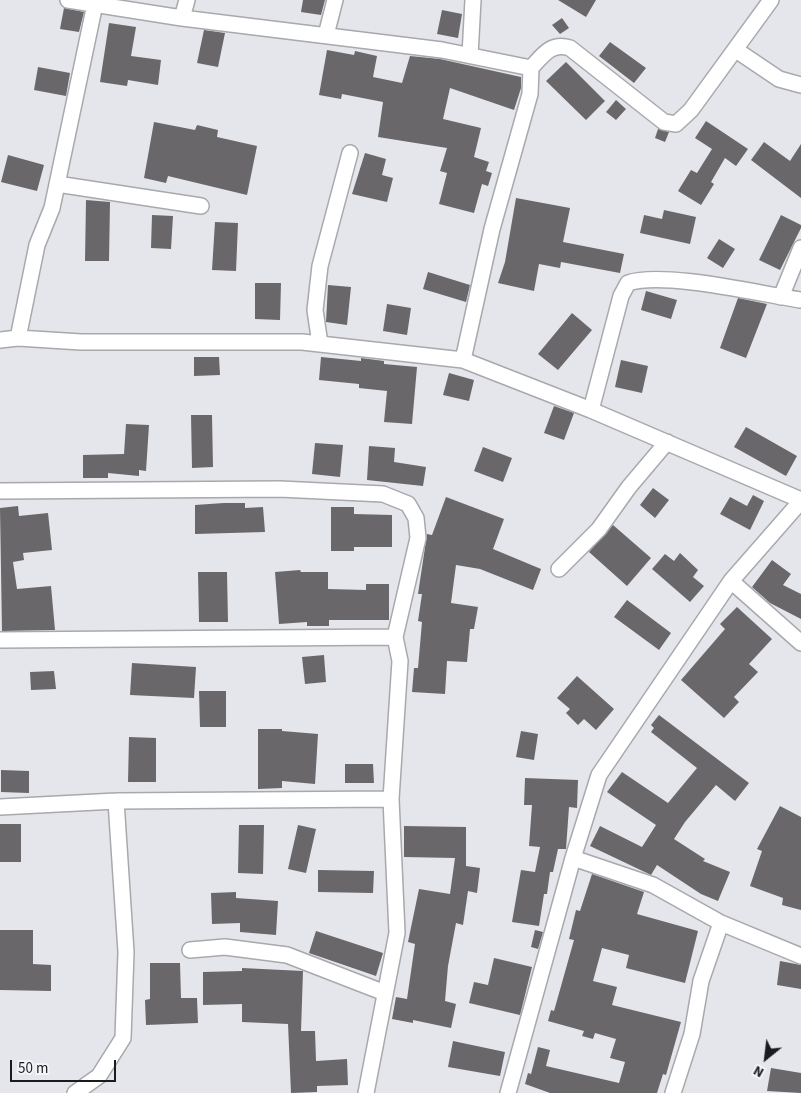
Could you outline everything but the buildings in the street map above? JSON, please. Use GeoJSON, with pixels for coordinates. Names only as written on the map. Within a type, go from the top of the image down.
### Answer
{"type":"FeatureCollection","features":[{"type":"Feature","properties":{"kind":"street"},"geometry":{"type":"LineString","coordinates":[[68,0],[182,18],[470,55],[531,68]]}},
{"type":"Feature","properties":{"kind":"street"},"geometry":{"type":"LineString","coordinates":[[182,18],[187,0]]}},
{"type":"Feature","properties":{"kind":"street"},"geometry":{"type":"LineString","coordinates":[[326,35],[335,0]]}},
{"type":"Feature","properties":{"kind":"street"},"geometry":{"type":"LineString","coordinates":[[470,55],[473,0]]}},
{"type":"Feature","properties":{"kind":"street"},"geometry":{"type":"LineString","coordinates":[[462,360],[492,229],[530,94],[531,68],[550,48],[560,45],[570,48],[664,122],[676,124],[691,110],[771,0]]}},
{"type":"Feature","properties":{"kind":"street"},"geometry":{"type":"LineString","coordinates":[[18,338],[38,246],[52,208],[95,4]]}},
{"type":"Feature","properties":{"kind":"street"},"geometry":{"type":"LineString","coordinates":[[736,50],[779,79],[801,85]]}},
{"type":"Feature","properties":{"kind":"street"},"geometry":{"type":"LineString","coordinates":[[320,344],[315,310],[320,266],[350,153]]}},
{"type":"Feature","properties":{"kind":"street"},"geometry":{"type":"LineString","coordinates":[[57,184],[201,206]]}},
{"type":"Feature","properties":{"kind":"street"},"geometry":{"type":"LineString","coordinates":[[781,297],[801,248]]}},
{"type":"Feature","properties":{"kind":"street"},"geometry":{"type":"LineString","coordinates":[[591,410],[621,296],[628,283],[642,278],[682,282],[801,300]]}},
{"type":"Feature","properties":{"kind":"street"},"geometry":{"type":"LineString","coordinates":[[0,340],[18,338],[80,342],[302,342],[462,360],[591,410],[801,500],[731,581],[600,775],[573,858],[508,1093]]}},
{"type":"Feature","properties":{"kind":"street"},"geometry":{"type":"LineString","coordinates":[[559,569],[599,529],[629,487],[667,442]]}},
{"type":"Feature","properties":{"kind":"street"},"geometry":{"type":"LineString","coordinates":[[0,491],[280,489],[383,494],[408,504],[416,518],[418,538],[395,637],[400,661],[392,799],[397,933],[366,1093]]}},
{"type":"Feature","properties":{"kind":"street"},"geometry":{"type":"LineString","coordinates":[[731,581],[801,643]]}},
{"type":"Feature","properties":{"kind":"street"},"geometry":{"type":"LineString","coordinates":[[0,640],[395,637]]}},
{"type":"Feature","properties":{"kind":"street"},"geometry":{"type":"LineString","coordinates":[[0,807],[116,801],[392,799]]}},
{"type":"Feature","properties":{"kind":"street"},"geometry":{"type":"LineString","coordinates":[[75,1093],[99,1076],[123,1038],[126,952],[116,801]]}},
{"type":"Feature","properties":{"kind":"street"},"geometry":{"type":"LineString","coordinates":[[573,858],[653,885],[721,923],[801,956]]}},
{"type":"Feature","properties":{"kind":"street"},"geometry":{"type":"LineString","coordinates":[[673,1093],[692,1034],[701,980],[721,923]]}},
{"type":"Feature","properties":{"kind":"street"},"geometry":{"type":"LineString","coordinates":[[190,950],[225,947],[287,955],[385,993]]}}]}
